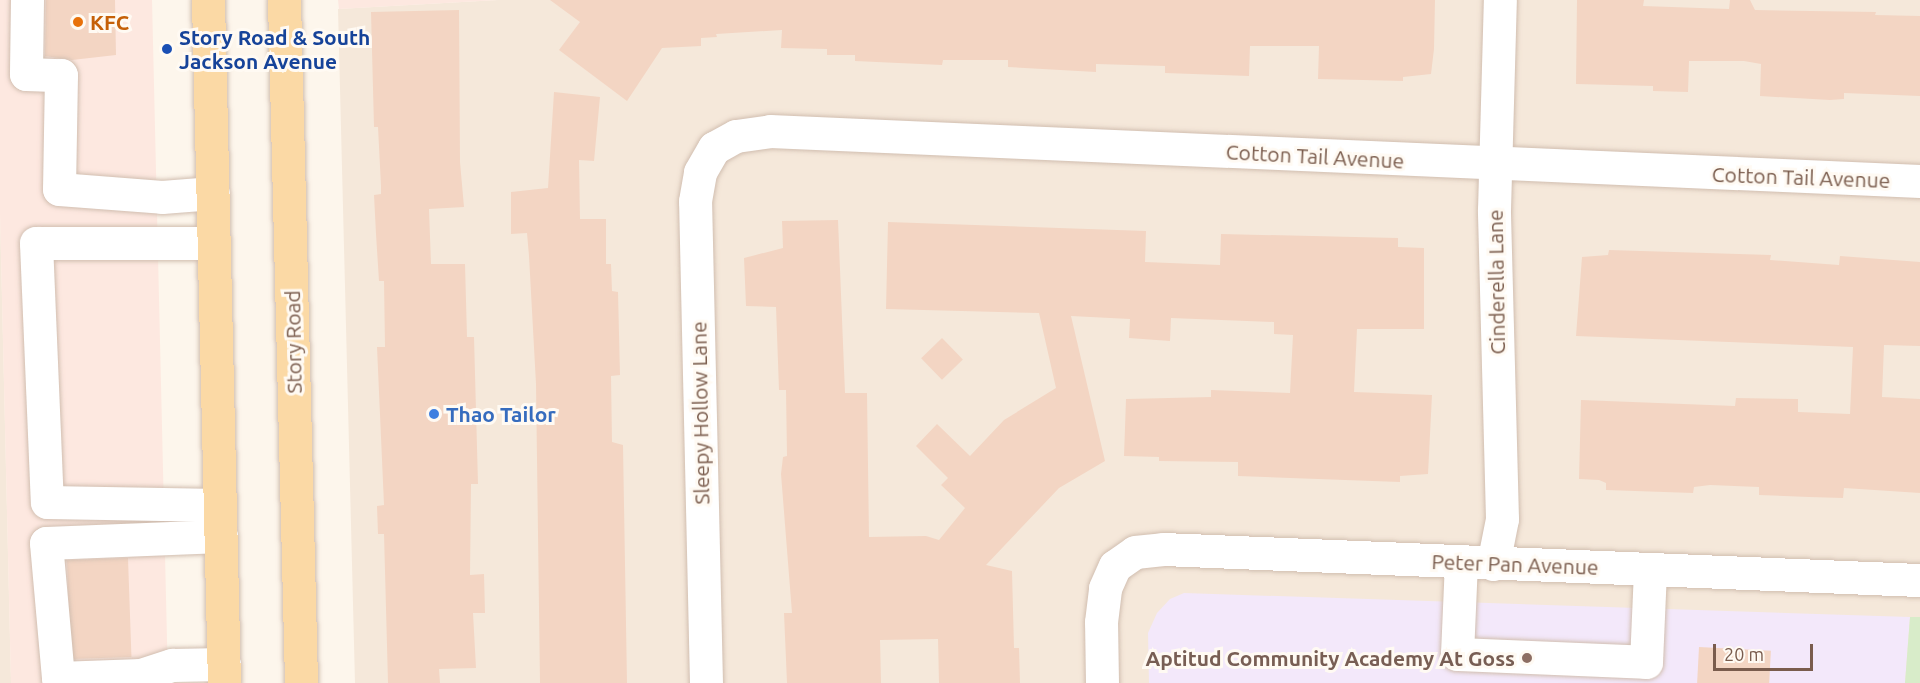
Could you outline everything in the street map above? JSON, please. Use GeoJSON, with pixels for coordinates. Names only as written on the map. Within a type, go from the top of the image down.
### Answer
{"type":"FeatureCollection","features":[{"type":"Feature","properties":{"kind":"main road"},"geometry":{"type":"LineString","coordinates":[[208,0],[224,674]]}},
{"type":"Feature","properties":{"kind":"main road","name":"Story Road"},"geometry":{"type":"LineString","coordinates":[[284,0],[301,683]]}},
{"type":"Feature","properties":{"kind":"street"},"geometry":{"type":"LineString","coordinates":[[27,0],[26,74],[61,75],[58,189],[162,196],[213,193]]}},
{"type":"Feature","properties":{"kind":"street","name":"Cinderella Lane"},"geometry":{"type":"LineString","coordinates":[[1500,0],[1495,165],[1502,519],[1477,563],[1457,654],[1646,662],[1650,570]]}},
{"type":"Feature","properties":{"kind":"street","name":"Cotton Tail Avenue"},"geometry":{"type":"LineString","coordinates":[[714,148],[736,136],[770,130],[1495,165],[1920,181]]}},
{"type":"Feature","properties":{"kind":"street","name":"Sleepy Hollow Lane"},"geometry":{"type":"LineString","coordinates":[[706,683],[695,201],[700,172],[714,148]]}},
{"type":"Feature","properties":{"kind":"street"},"geometry":{"type":"LineString","coordinates":[[214,243],[36,243],[47,502],[220,520]]}},
{"type":"Feature","properties":{"kind":"street"},"geometry":{"type":"LineString","coordinates":[[220,520],[46,543],[58,678],[141,675],[172,665],[224,674]]}},
{"type":"Feature","properties":{"kind":"street","name":"Peter Pan Avenue"},"geometry":{"type":"LineString","coordinates":[[1102,683],[1101,622],[1105,588],[1114,566],[1135,552],[1162,549],[1920,580]]}},
{"type":"Feature","properties":{"kind":"shaded area"},"geometry":{"type":"Polygon","coordinates":[[[0,0],[152,0],[168,683],[11,683],[0,213],[0,0]]]}},
{"type":"Feature","properties":{"kind":"shaded area"},"geometry":{"type":"Polygon","coordinates":[[[338,0],[498,0],[339,9],[338,0]]]}},
{"type":"Feature","properties":{"kind":"shaded area"},"geometry":{"type":"Polygon","coordinates":[[[498,0],[1920,0],[1920,683],[355,683],[338,9],[498,0]]]}},
{"type":"Feature","properties":{"kind":"shaded area"},"geometry":{"type":"Polygon","coordinates":[[[0,213],[11,683],[0,683],[0,213]]]}},
{"type":"Feature","properties":{"kind":"shaded area","name":"Aptitud Community Academy At Goss"},"geometry":{"type":"Polygon","coordinates":[[[1184,593],[1910,617],[1905,683],[1149,683],[1148,633],[1157,613],[1170,599],[1184,593]]]}},
{"type":"Feature","properties":{"kind":"green space"},"geometry":{"type":"Polygon","coordinates":[[[1910,617],[1920,617],[1920,683],[1905,683],[1910,617]]]}},
{"type":"Feature","properties":{"kind":"building","name":"KFC"},"geometry":{"type":"Polygon","coordinates":[[[46,0],[115,0],[116,55],[72,60],[45,56],[46,0]]]}},
{"type":"Feature","properties":{"kind":"building"},"geometry":{"type":"Polygon","coordinates":[[[550,0],[1435,0],[1434,49],[1431,74],[1403,77],[1403,81],[1318,79],[1319,46],[1250,46],[1249,76],[1165,73],[1165,66],[1096,64],[1096,72],[1008,67],[1008,60],[943,60],[942,65],[855,61],[855,55],[827,55],[827,49],[781,48],[782,30],[716,34],[717,37],[701,38],[701,46],[662,48],[627,101],[559,50],[580,22],[550,0]]]}},
{"type":"Feature","properties":{"kind":"building"},"geometry":{"type":"Polygon","coordinates":[[[1577,0],[1644,0],[1643,6],[1729,9],[1730,0],[1750,0],[1755,10],[1876,12],[1875,15],[1920,16],[1920,96],[1844,93],[1844,99],[1830,100],[1760,96],[1761,64],[1744,61],[1689,61],[1688,92],[1653,91],[1653,86],[1576,84],[1577,0]]]}},
{"type":"Feature","properties":{"kind":"building"},"geometry":{"type":"Polygon","coordinates":[[[459,10],[460,162],[464,207],[429,209],[431,264],[465,264],[467,337],[474,337],[478,484],[471,484],[470,575],[484,574],[485,613],[473,613],[476,668],[439,669],[440,683],[388,683],[384,534],[378,534],[377,506],[384,505],[377,347],[385,347],[384,281],[379,281],[374,195],[381,194],[381,186],[378,127],[374,127],[371,12],[459,10]]]}},
{"type":"Feature","properties":{"kind":"building"},"geometry":{"type":"Polygon","coordinates":[[[554,92],[600,97],[594,161],[579,160],[580,219],[606,219],[606,264],[611,264],[612,291],[618,292],[620,375],[611,376],[612,442],[623,445],[627,683],[540,683],[536,384],[529,256],[527,233],[511,234],[511,192],[548,188],[554,92]]]}},
{"type":"Feature","properties":{"kind":"building"},"geometry":{"type":"Polygon","coordinates":[[[838,220],[845,393],[867,393],[869,537],[926,536],[939,540],[965,508],[941,485],[948,478],[916,446],[937,424],[970,456],[1004,420],[1056,388],[1039,313],[886,309],[888,222],[1146,231],[1145,262],[1220,265],[1221,234],[1398,238],[1398,247],[1424,248],[1424,329],[1357,329],[1354,392],[1432,395],[1428,474],[1400,476],[1400,482],[1238,476],[1238,462],[1159,461],[1159,457],[1124,456],[1126,399],[1211,397],[1211,390],[1290,393],[1293,335],[1274,334],[1274,322],[1171,318],[1170,341],[1129,338],[1130,319],[1071,316],[1105,461],[1059,488],[986,565],[1012,571],[1014,648],[1019,648],[1020,683],[939,683],[938,639],[880,640],[881,683],[787,683],[784,613],[792,613],[781,474],[783,457],[787,456],[786,390],[779,390],[776,307],[746,306],[744,258],[783,248],[782,221],[838,220]]]}},
{"type":"Feature","properties":{"kind":"building"},"geometry":{"type":"Polygon","coordinates":[[[1609,250],[1771,255],[1770,260],[1839,265],[1840,256],[1920,262],[1920,346],[1884,345],[1882,397],[1920,399],[1920,493],[1844,488],[1843,498],[1809,497],[1759,495],[1759,487],[1710,485],[1694,487],[1693,493],[1606,490],[1606,483],[1599,480],[1579,479],[1581,400],[1735,406],[1736,398],[1798,399],[1798,412],[1850,414],[1853,347],[1576,336],[1582,257],[1608,255],[1609,250]]]}},
{"type":"Feature","properties":{"kind":"building"},"geometry":{"type":"Polygon","coordinates":[[[942,338],[963,360],[942,380],[921,358],[942,338]]]}},
{"type":"Feature","properties":{"kind":"building"},"geometry":{"type":"Polygon","coordinates":[[[128,558],[131,657],[70,659],[67,560],[128,558]]]}},
{"type":"Feature","properties":{"kind":"building"},"geometry":{"type":"Polygon","coordinates":[[[1699,647],[1771,651],[1769,683],[1697,683],[1699,647]]]}},
{"type":"Feature","properties":{"kind":"place","name":"KFC"},"geometry":{"type":"Point","coordinates":[78,22]}},
{"type":"Feature","properties":{"kind":"place","name":"Story Road & South Jackson Avenue"},"geometry":{"type":"Point","coordinates":[167,49]}},
{"type":"Feature","properties":{"kind":"place","name":"Thao Tailor"},"geometry":{"type":"Point","coordinates":[434,414]}},
{"type":"Feature","properties":{"kind":"place","name":"Aptitud Community Academy At Goss"},"geometry":{"type":"Point","coordinates":[1527,658]}}]}
